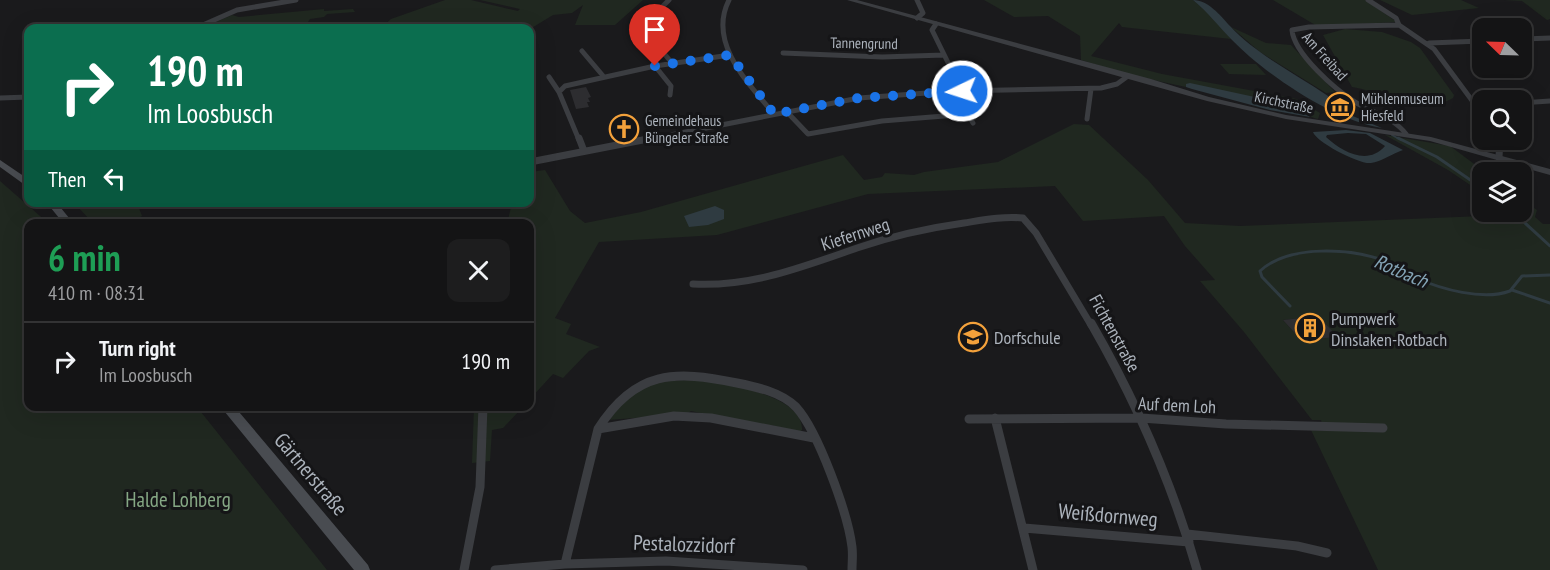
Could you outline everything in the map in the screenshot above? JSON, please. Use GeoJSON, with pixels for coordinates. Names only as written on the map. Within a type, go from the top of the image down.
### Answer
{"type":"FeatureCollection","features":[{"type":"Feature","properties":{"kind":"main road"},"geometry":{"type":"LineString","coordinates":[[0,163],[24,180]]}},
{"type":"Feature","properties":{"kind":"main road"},"geometry":{"type":"LineString","coordinates":[[55,207],[65,219]]}},
{"type":"Feature","properties":{"kind":"main road","name":"Gärtnerstraße"},"geometry":{"type":"LineString","coordinates":[[230,411],[363,570]]}},
{"type":"Feature","properties":{"kind":"street"},"geometry":{"type":"LineString","coordinates":[[205,24],[237,10],[266,3],[296,0]]}},
{"type":"Feature","properties":{"kind":"street"},"geometry":{"type":"LineString","coordinates":[[658,15],[658,11],[669,0]]}},
{"type":"Feature","properties":{"kind":"street"},"geometry":{"type":"LineString","coordinates":[[729,0],[724,7],[724,21],[730,55],[774,114]]}},
{"type":"Feature","properties":{"kind":"street","name":"Kirchstraße"},"geometry":{"type":"LineString","coordinates":[[850,0],[1224,102],[1286,117],[1406,134],[1550,171]]}},
{"type":"Feature","properties":{"kind":"street","name":"Tannengrund"},"geometry":{"type":"LineString","coordinates":[[917,0],[923,13],[917,18]]}},
{"type":"Feature","properties":{"kind":"street"},"geometry":{"type":"LineString","coordinates":[[1368,0],[1395,18],[1399,25],[1429,43],[1472,97]]}},
{"type":"Feature","properties":{"kind":"street"},"geometry":{"type":"LineString","coordinates":[[936,24],[932,30],[962,91]]}},
{"type":"Feature","properties":{"kind":"street","name":"Am Freibad"},"geometry":{"type":"LineString","coordinates":[[1399,25],[1309,27],[1292,30],[1290,34],[1321,73],[1350,99],[1394,122],[1406,134]]}},
{"type":"Feature","properties":{"kind":"street"},"geometry":{"type":"LineString","coordinates":[[1532,39],[1550,38]]}},
{"type":"Feature","properties":{"kind":"street"},"geometry":{"type":"LineString","coordinates":[[1429,43],[1472,41]]}},
{"type":"Feature","properties":{"kind":"street"},"geometry":{"type":"LineString","coordinates":[[657,45],[672,63]]}},
{"type":"Feature","properties":{"kind":"street"},"geometry":{"type":"LineString","coordinates":[[582,51],[604,77]]}},
{"type":"Feature","properties":{"kind":"street","name":"Tannengrund"},"geometry":{"type":"LineString","coordinates":[[783,53],[882,57],[944,55]]}},
{"type":"Feature","properties":{"kind":"street"},"geometry":{"type":"LineString","coordinates":[[559,92],[565,86],[604,77],[672,63],[730,55]]}},
{"type":"Feature","properties":{"kind":"street"},"geometry":{"type":"LineString","coordinates":[[655,66],[671,86],[670,95]]}},
{"type":"Feature","properties":{"kind":"street"},"geometry":{"type":"LineString","coordinates":[[549,76],[559,92],[584,151]]}},
{"type":"Feature","properties":{"kind":"street"},"geometry":{"type":"LineString","coordinates":[[534,161],[859,98],[954,91],[1091,88],[1111,86],[1128,76]]}},
{"type":"Feature","properties":{"kind":"street"},"geometry":{"type":"LineString","coordinates":[[1087,119],[1091,88]]}},
{"type":"Feature","properties":{"kind":"street"},"geometry":{"type":"LineString","coordinates":[[954,91],[973,123]]}},
{"type":"Feature","properties":{"kind":"street"},"geometry":{"type":"LineString","coordinates":[[0,98],[24,97]]}},
{"type":"Feature","properties":{"kind":"street"},"geometry":{"type":"LineString","coordinates":[[1532,102],[1550,101]]}},
{"type":"Feature","properties":{"kind":"street"},"geometry":{"type":"LineString","coordinates":[[788,112],[808,134],[882,121],[969,114]]}},
{"type":"Feature","properties":{"kind":"street"},"geometry":{"type":"LineString","coordinates":[[1499,150],[1499,157]]}},
{"type":"Feature","properties":{"kind":"street","name":"Kiefernweg"},"geometry":{"type":"LineString","coordinates":[[693,284],[716,287],[767,278],[880,241],[949,225],[1018,217],[1027,220]]}},
{"type":"Feature","properties":{"kind":"street","name":"Fichtenstraße"},"geometry":{"type":"LineString","coordinates":[[1027,220],[1077,300],[1120,375],[1141,418],[1188,538],[1197,570]]}},
{"type":"Feature","properties":{"kind":"street"},"geometry":{"type":"LineString","coordinates":[[565,564],[598,429],[606,413],[626,394],[649,381],[670,375],[703,375],[781,395],[798,409],[814,438],[840,502],[852,546],[852,570]]}},
{"type":"Feature","properties":{"kind":"street"},"geometry":{"type":"LineString","coordinates":[[464,570],[480,487],[483,411]]}},
{"type":"Feature","properties":{"kind":"street"},"geometry":{"type":"LineString","coordinates":[[598,429],[674,416],[711,418],[814,438]]}},
{"type":"Feature","properties":{"kind":"street"},"geometry":{"type":"LineString","coordinates":[[995,418],[1033,570]]}},
{"type":"Feature","properties":{"kind":"street","name":"Auf dem Loh"},"geometry":{"type":"LineString","coordinates":[[969,419],[1141,418],[1226,424],[1383,428]]}},
{"type":"Feature","properties":{"kind":"street","name":"Weißdornweg"},"geometry":{"type":"LineString","coordinates":[[1024,528],[1297,546],[1327,553]]}},
{"type":"Feature","properties":{"kind":"street","name":"Pestalozzidorf"},"geometry":{"type":"LineString","coordinates":[[495,570],[565,564],[666,561],[803,570]]}},
{"type":"Feature","properties":{"kind":"green space"},"geometry":{"type":"Polygon","coordinates":[[[445,0],[471,0],[518,11],[520,9],[480,0],[643,0],[615,25],[575,25],[583,5],[572,13],[553,15],[534,27],[534,24],[385,24],[391,19],[445,0]]]}},
{"type":"Feature","properties":{"kind":"green space"},"geometry":{"type":"Polygon","coordinates":[[[984,0],[1193,0],[1212,16],[1231,39],[1122,27],[1119,23],[1091,56],[1162,74],[1297,99],[1320,113],[1318,119],[1291,105],[1130,75],[1081,60],[1080,36],[1048,16],[1014,17],[984,0]]]}},
{"type":"Feature","properties":{"kind":"green space"},"geometry":{"type":"Polygon","coordinates":[[[1273,0],[1365,0],[1397,22],[1317,26],[1273,0]]]}},
{"type":"Feature","properties":{"kind":"green space"},"geometry":{"type":"Polygon","coordinates":[[[1380,0],[1461,0],[1479,8],[1412,15],[1380,0]]]}},
{"type":"Feature","properties":{"kind":"green space"},"geometry":{"type":"Polygon","coordinates":[[[1504,0],[1550,0],[1550,19],[1547,20],[1522,1],[1504,0]]]}},
{"type":"Feature","properties":{"kind":"green space"},"geometry":{"type":"Polygon","coordinates":[[[324,9],[324,11],[353,9],[355,12],[327,14],[324,17],[310,19],[308,22],[311,24],[211,24],[232,15],[239,17],[324,9]]]}},
{"type":"Feature","properties":{"kind":"green space"},"geometry":{"type":"Polygon","coordinates":[[[1231,27],[1266,43],[1291,45],[1335,92],[1326,93],[1260,52],[1231,27]]]}},
{"type":"Feature","properties":{"kind":"green space"},"geometry":{"type":"Polygon","coordinates":[[[1345,29],[1382,32],[1411,42],[1420,48],[1454,95],[1453,98],[1428,105],[1415,104],[1352,87],[1323,35],[1345,29]]]}},
{"type":"Feature","properties":{"kind":"green space"},"geometry":{"type":"Polygon","coordinates":[[[1220,64],[1256,64],[1266,75],[1229,74],[1220,64]]]}},
{"type":"Feature","properties":{"kind":"green space"},"geometry":{"type":"Polygon","coordinates":[[[1074,124],[1089,125],[1148,180],[1185,223],[1240,226],[1472,216],[1472,222],[1532,222],[1532,207],[1537,210],[1535,217],[1543,224],[1550,224],[1550,570],[1378,570],[1311,430],[1324,431],[1321,420],[1312,420],[1244,332],[1200,281],[1215,280],[1185,246],[1164,216],[1083,221],[1055,186],[868,194],[717,235],[599,242],[555,318],[571,324],[566,334],[600,347],[589,351],[563,378],[553,374],[534,395],[534,219],[508,219],[511,207],[534,207],[534,171],[545,170],[570,211],[585,223],[641,212],[843,155],[864,180],[882,177],[885,173],[914,175],[998,162],[1074,124]],[[1318,316],[1283,320],[1301,340],[1337,337],[1318,316]]]}},
{"type":"Feature","properties":{"kind":"green space"},"geometry":{"type":"Polygon","coordinates":[[[1385,135],[1450,146],[1472,162],[1472,186],[1448,170],[1385,135]]]}},
{"type":"Feature","properties":{"kind":"green space","name":"Halde Lohberg"},"geometry":{"type":"Polygon","coordinates":[[[0,181],[24,202],[24,207],[30,207],[43,219],[24,219],[24,411],[200,411],[327,570],[0,570],[0,181]]]}},
{"type":"Feature","properties":{"kind":"green space"},"geometry":{"type":"Polygon","coordinates":[[[78,207],[139,207],[142,216],[136,219],[89,219],[78,207]]]}},
{"type":"Feature","properties":{"kind":"green space"},"geometry":{"type":"Polygon","coordinates":[[[705,379],[747,389],[779,401],[799,418],[802,430],[799,432],[771,425],[768,427],[691,411],[686,414],[608,420],[620,403],[652,382],[705,379]]]}},
{"type":"Feature","properties":{"kind":"green space"},"geometry":{"type":"Polygon","coordinates":[[[474,411],[519,411],[503,428],[492,430],[490,461],[472,463],[474,411]]]}},
{"type":"Feature","properties":{"kind":"shaded area"},"geometry":{"type":"Polygon","coordinates":[[[1193,0],[1213,9],[1252,46],[1328,96],[1332,105],[1338,110],[1382,128],[1363,124],[1344,116],[1282,81],[1246,54],[1193,0]]]}},
{"type":"Feature","properties":{"kind":"shaded area"},"geometry":{"type":"Polygon","coordinates":[[[1186,84],[1291,105],[1303,110],[1310,117],[1270,110],[1186,87],[1186,84]]]}},
{"type":"Feature","properties":{"kind":"shaded area"},"geometry":{"type":"Polygon","coordinates":[[[1346,130],[1370,133],[1403,150],[1379,161],[1365,163],[1330,147],[1313,132],[1346,130]],[[1348,133],[1326,137],[1340,148],[1355,155],[1371,155],[1385,146],[1366,134],[1348,133]]]}},
{"type":"Feature","properties":{"kind":"shaded area"},"geometry":{"type":"Polygon","coordinates":[[[715,206],[724,210],[724,219],[708,225],[689,227],[684,216],[715,206]]]}},
{"type":"Feature","properties":{"kind":"building"},"geometry":{"type":"Polygon","coordinates":[[[586,87],[591,97],[588,98],[590,102],[587,102],[589,107],[576,109],[570,90],[586,87]]]}},
{"type":"Feature","properties":{"kind":"building","name":"Gemeindehaus Büngeler Straße"},"geometry":{"type":"Polygon","coordinates":[[[633,124],[637,131],[616,135],[611,126],[633,124]]]}},
{"type":"Feature","properties":{"kind":"building","name":"Pumpwerk Dinslaken-Rotbach"},"geometry":{"type":"Polygon","coordinates":[[[1318,316],[1338,337],[1301,340],[1283,320],[1318,316]]]}},
{"type":"Feature","properties":{"kind":"waterway","name":"Rotbach"},"geometry":{"type":"LineString","coordinates":[[1392,135],[1401,140]]}},
{"type":"Feature","properties":{"kind":"waterway","name":"Rotbach"},"geometry":{"type":"LineString","coordinates":[[1398,138],[1437,157],[1472,181]]}},
{"type":"Feature","properties":{"kind":"waterway","name":"Rotbach"},"geometry":{"type":"LineString","coordinates":[[1524,222],[1550,246]]}},
{"type":"Feature","properties":{"kind":"waterway","name":"Rotbach"},"geometry":{"type":"LineString","coordinates":[[1290,306],[1262,277],[1260,271],[1272,262],[1304,253],[1339,252],[1373,257],[1388,262],[1426,282],[1450,290],[1475,294],[1499,294],[1510,291],[1522,276],[1550,275]]}},
{"type":"Feature","properties":{"kind":"waterway"},"geometry":{"type":"LineString","coordinates":[[1512,290],[1550,303]]}},
{"type":"Feature","properties":{"kind":"place","name":"Mühlenmuseum Hiesfeld"},"geometry":{"type":"Point","coordinates":[1340,107]}},
{"type":"Feature","properties":{"kind":"place","name":"Gemeindehaus Büngeler Straße"},"geometry":{"type":"Point","coordinates":[624,129]}},
{"type":"Feature","properties":{"kind":"place","name":"Pumpwerk Dinslaken-Rotbach"},"geometry":{"type":"Point","coordinates":[1310,328]}},
{"type":"Feature","properties":{"kind":"place","name":"Dorfschule"},"geometry":{"type":"Point","coordinates":[973,337]}},
{"type":"Feature","properties":{"kind":"route"},"geometry":{"type":"LineString","coordinates":[[655,66],[730,55],[774,114],[859,98],[962,91]]}}]}
